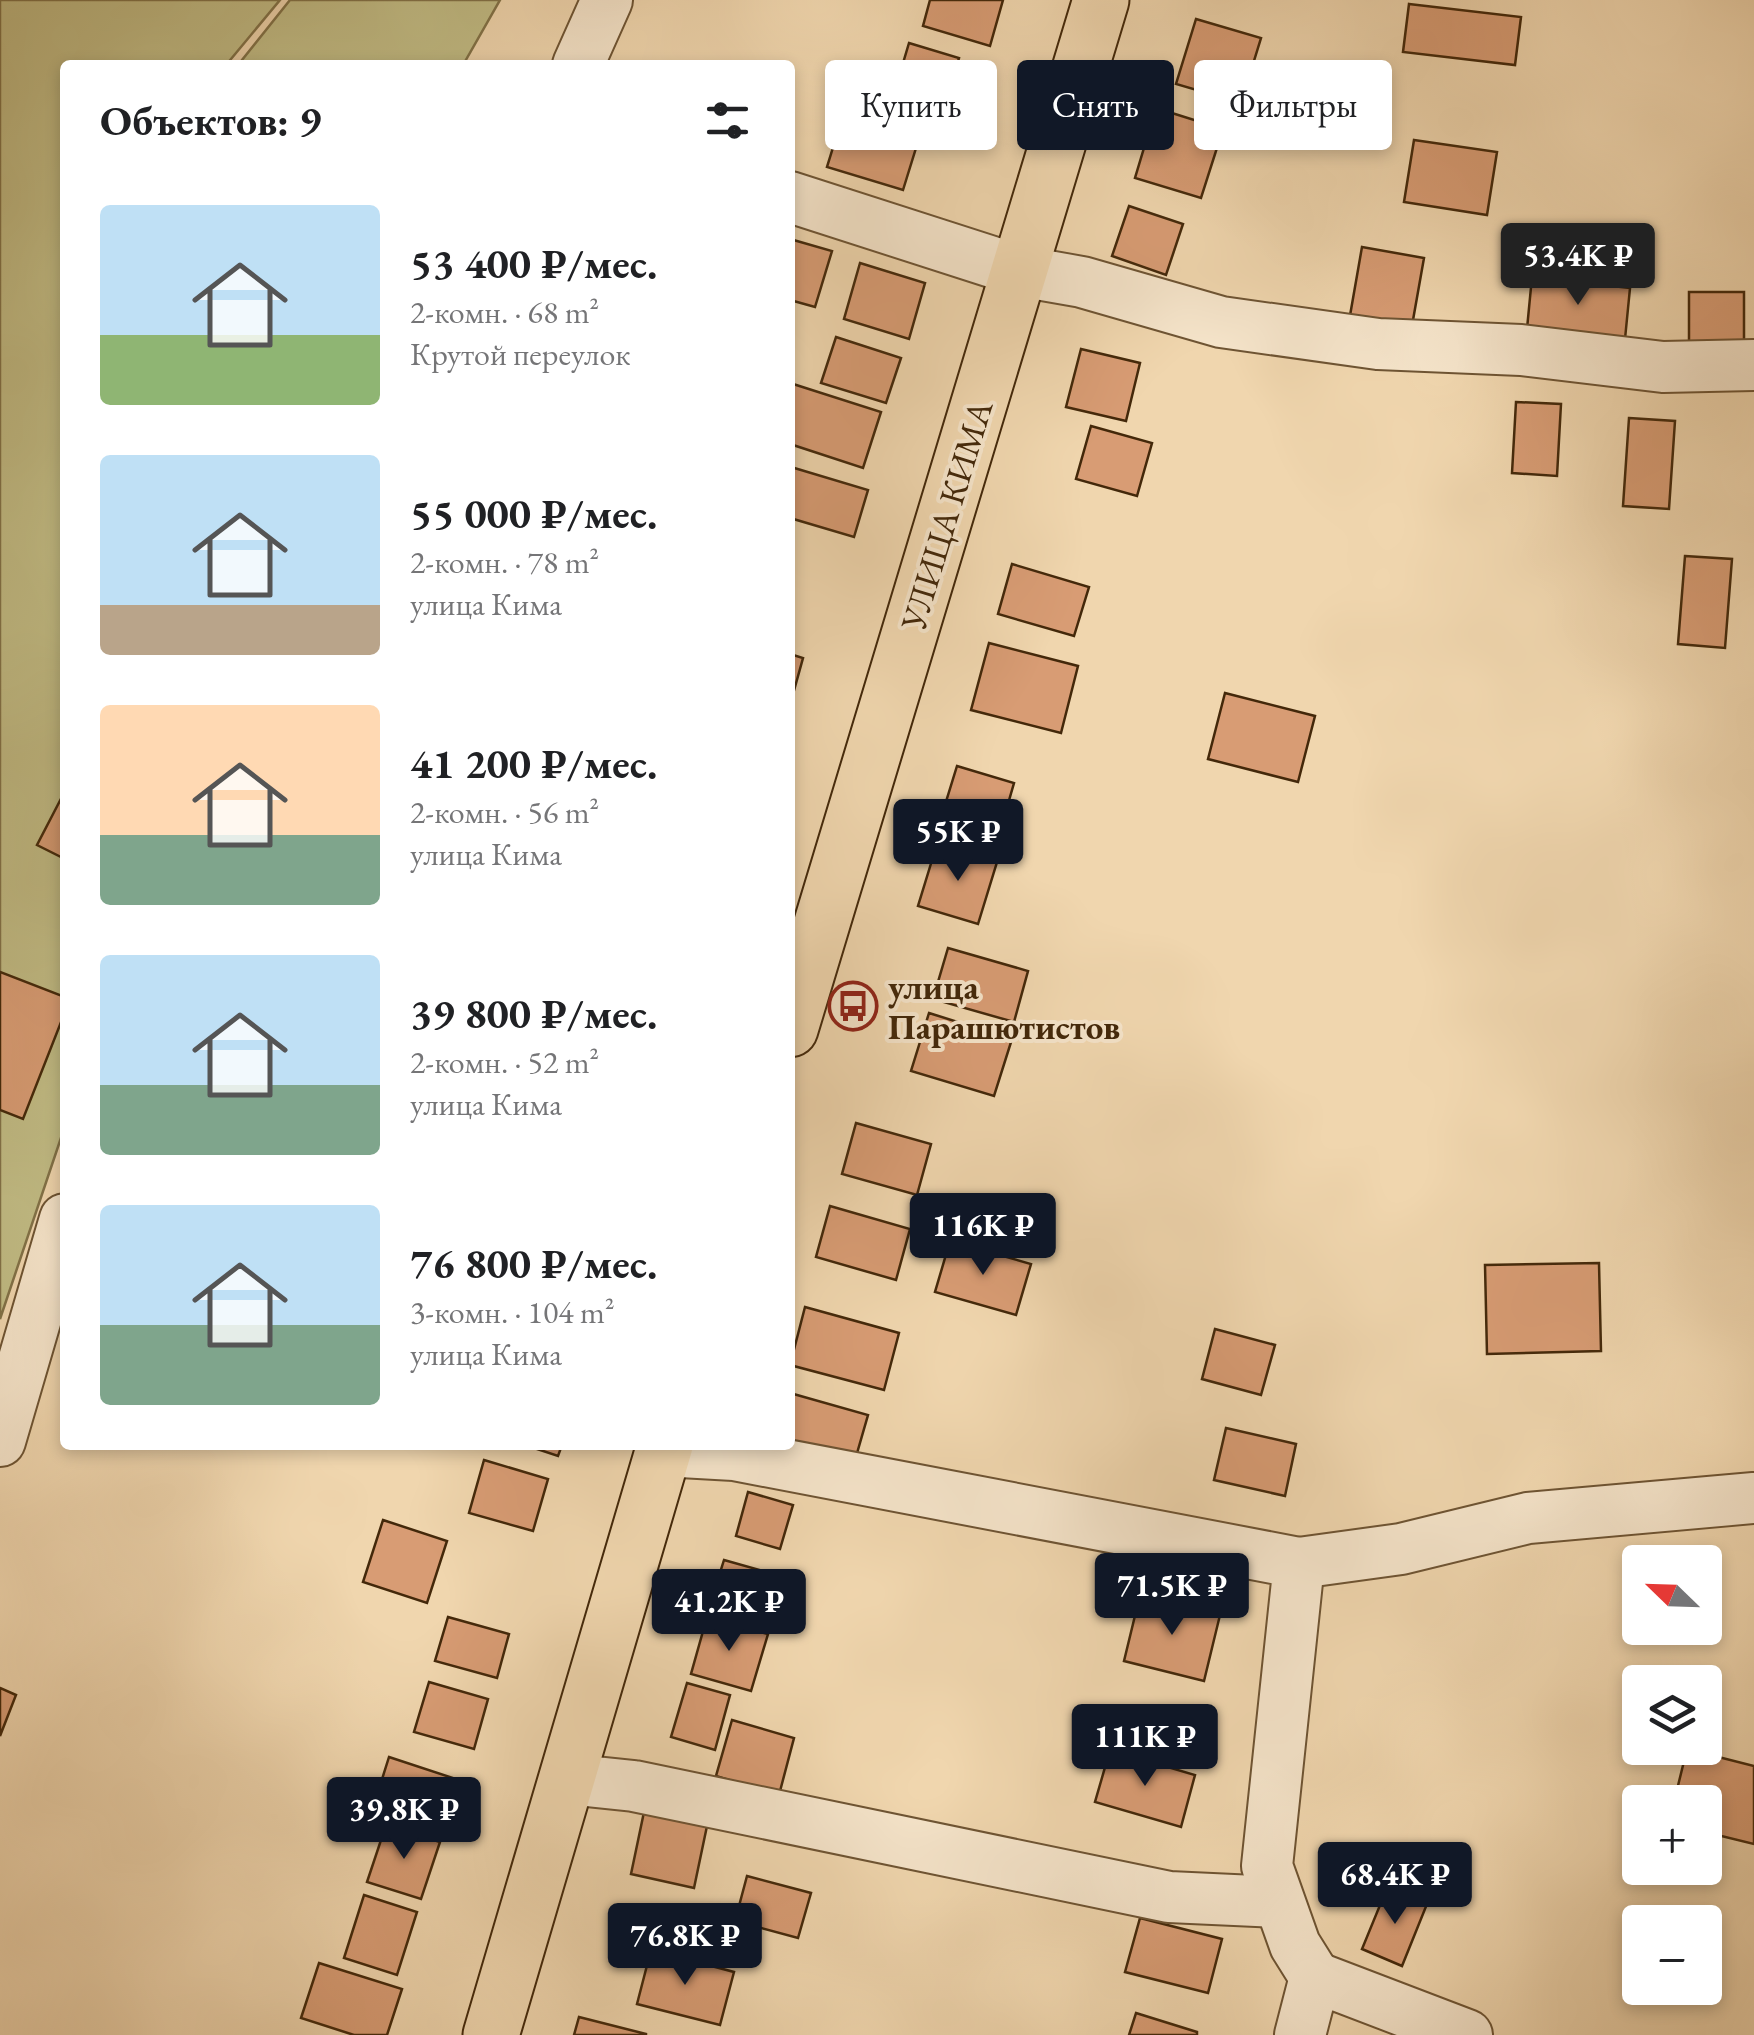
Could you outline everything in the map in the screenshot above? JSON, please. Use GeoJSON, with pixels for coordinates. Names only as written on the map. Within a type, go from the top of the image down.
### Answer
{"type":"FeatureCollection","features":[{"type":"Feature","properties":{"kind":"main road","name":"УЛИЦА КИМА"},"geometry":{"type":"LineString","coordinates":[[795,1014],[1101,0]]}},
{"type":"Feature","properties":{"kind":"main road"},"geometry":{"type":"LineString","coordinates":[[491,2035],[663,1450]]}},
{"type":"Feature","properties":{"kind":"street"},"geometry":{"type":"LineString","coordinates":[[580,60],[607,0]]}},
{"type":"Feature","properties":{"kind":"street"},"geometry":{"type":"LineString","coordinates":[[795,199],[1020,271],[1082,282],[1222,322],[1378,344],[1521,350],[1663,367],[1754,365]]}},
{"type":"Feature","properties":{"kind":"street"},"geometry":{"type":"LineString","coordinates":[[0,1440],[60,1236]]}},
{"type":"Feature","properties":{"kind":"street"},"geometry":{"type":"LineString","coordinates":[[684,1450],[734,1455],[1299,1563],[1401,1550],[1528,1518],[1754,1498]]}},
{"type":"Feature","properties":{"kind":"street"},"geometry":{"type":"LineString","coordinates":[[1299,1563],[1267,1866],[1278,1902],[1295,1945],[1315,1977],[1467,2035]]}},
{"type":"Feature","properties":{"kind":"street"},"geometry":{"type":"LineString","coordinates":[[568,1779],[634,1786],[1169,1897],[1278,1902]]}},
{"type":"Feature","properties":{"kind":"street"},"geometry":{"type":"LineString","coordinates":[[1300,2035],[1315,1977]]}},
{"type":"Feature","properties":{"kind":"shaded area"},"geometry":{"type":"Polygon","coordinates":[[[0,0],[280,0],[230,60],[60,60],[60,1141],[0,1319],[0,0]]]}},
{"type":"Feature","properties":{"kind":"shaded area"},"geometry":{"type":"Polygon","coordinates":[[[290,0],[500,0],[466,60],[242,60],[290,0]]]}},
{"type":"Feature","properties":{"kind":"building"},"geometry":{"type":"Polygon","coordinates":[[[930,0],[1003,0],[990,46],[923,26],[930,0]]]}},
{"type":"Feature","properties":{"kind":"building"},"geometry":{"type":"Polygon","coordinates":[[[1409,4],[1521,17],[1515,65],[1403,52],[1409,4]]]}},
{"type":"Feature","properties":{"kind":"building"},"geometry":{"type":"Polygon","coordinates":[[[1196,19],[1261,38],[1254,60],[1194,60],[1194,89],[1176,84],[1196,19]]]}},
{"type":"Feature","properties":{"kind":"building"},"geometry":{"type":"Polygon","coordinates":[[[909,43],[959,58],[958,60],[904,60],[909,43]]]}},
{"type":"Feature","properties":{"kind":"building"},"geometry":{"type":"Polygon","coordinates":[[[1174,114],[1194,120],[1194,150],[1216,150],[1201,198],[1135,178],[1143,150],[1174,150],[1174,114]]]}},
{"type":"Feature","properties":{"kind":"building"},"geometry":{"type":"Polygon","coordinates":[[[1414,140],[1497,152],[1487,215],[1404,202],[1414,140]]]}},
{"type":"Feature","properties":{"kind":"building"},"geometry":{"type":"Polygon","coordinates":[[[832,150],[915,150],[903,190],[827,167],[832,150]]]}},
{"type":"Feature","properties":{"kind":"building"},"geometry":{"type":"Polygon","coordinates":[[[1129,206],[1183,224],[1166,275],[1112,256],[1129,206]]]}},
{"type":"Feature","properties":{"kind":"building"},"geometry":{"type":"Polygon","coordinates":[[[795,240],[832,251],[815,307],[795,301],[795,240]]]}},
{"type":"Feature","properties":{"kind":"building"},"geometry":{"type":"Polygon","coordinates":[[[1362,247],[1424,258],[1410,337],[1348,327],[1362,247]]]}},
{"type":"Feature","properties":{"kind":"building"},"geometry":{"type":"Polygon","coordinates":[[[860,263],[925,283],[909,339],[844,319],[860,263]]]}},
{"type":"Feature","properties":{"kind":"building"},"geometry":{"type":"Polygon","coordinates":[[[1532,277],[1630,288],[1625,339],[1527,329],[1532,277]]]}},
{"type":"Feature","properties":{"kind":"building"},"geometry":{"type":"Polygon","coordinates":[[[1689,292],[1744,292],[1744,348],[1689,348],[1689,292]]]}},
{"type":"Feature","properties":{"kind":"building"},"geometry":{"type":"Polygon","coordinates":[[[836,337],[901,358],[886,403],[821,383],[836,337]]]}},
{"type":"Feature","properties":{"kind":"building"},"geometry":{"type":"Polygon","coordinates":[[[1081,349],[1140,363],[1126,421],[1066,407],[1081,349]]]}},
{"type":"Feature","properties":{"kind":"building"},"geometry":{"type":"Polygon","coordinates":[[[795,385],[881,412],[863,468],[795,446],[795,385]]]}},
{"type":"Feature","properties":{"kind":"building"},"geometry":{"type":"Polygon","coordinates":[[[1516,402],[1561,404],[1557,476],[1512,473],[1516,402]]]}},
{"type":"Feature","properties":{"kind":"building"},"geometry":{"type":"Polygon","coordinates":[[[1629,418],[1675,421],[1669,509],[1623,506],[1629,418]]]}},
{"type":"Feature","properties":{"kind":"building"},"geometry":{"type":"Polygon","coordinates":[[[1091,426],[1152,443],[1137,496],[1076,479],[1091,426]]]}},
{"type":"Feature","properties":{"kind":"building"},"geometry":{"type":"Polygon","coordinates":[[[795,468],[868,490],[854,537],[795,519],[795,468]]]}},
{"type":"Feature","properties":{"kind":"building"},"geometry":{"type":"Polygon","coordinates":[[[1685,556],[1732,559],[1725,648],[1678,644],[1685,556]]]}},
{"type":"Feature","properties":{"kind":"building"},"geometry":{"type":"Polygon","coordinates":[[[1012,564],[1089,587],[1074,636],[998,614],[1012,564]]]}},
{"type":"Feature","properties":{"kind":"building"},"geometry":{"type":"Polygon","coordinates":[[[989,643],[1078,666],[1061,733],[971,710],[989,643]]]}},
{"type":"Feature","properties":{"kind":"building"},"geometry":{"type":"Polygon","coordinates":[[[795,656],[803,658],[795,687],[795,656]]]}},
{"type":"Feature","properties":{"kind":"building"},"geometry":{"type":"Polygon","coordinates":[[[1225,693],[1315,716],[1298,782],[1208,759],[1225,693]]]}},
{"type":"Feature","properties":{"kind":"building"},"geometry":{"type":"Polygon","coordinates":[[[957,766],[1014,783],[999,835],[941,818],[957,766]]]}},
{"type":"Feature","properties":{"kind":"building"},"geometry":{"type":"Polygon","coordinates":[[[60,801],[60,856],[37,845],[60,801]]]}},
{"type":"Feature","properties":{"kind":"building"},"geometry":{"type":"Polygon","coordinates":[[[937,844],[997,862],[978,924],[918,906],[937,844]]]}},
{"type":"Feature","properties":{"kind":"building"},"geometry":{"type":"Polygon","coordinates":[[[948,948],[1028,971],[1014,1022],[933,999],[948,948]]]}},
{"type":"Feature","properties":{"kind":"building"},"geometry":{"type":"Polygon","coordinates":[[[0,972],[60,995],[60,1025],[23,1119],[0,1110],[0,972]]]}},
{"type":"Feature","properties":{"kind":"building"},"geometry":{"type":"Polygon","coordinates":[[[929,1013],[1012,1039],[994,1096],[911,1071],[929,1013]]]}},
{"type":"Feature","properties":{"kind":"building"},"geometry":{"type":"Polygon","coordinates":[[[856,1123],[931,1144],[917,1195],[842,1174],[856,1123]]]}},
{"type":"Feature","properties":{"kind":"building"},"geometry":{"type":"Polygon","coordinates":[[[830,1206],[910,1229],[896,1280],[816,1257],[830,1206]]]}},
{"type":"Feature","properties":{"kind":"building"},"geometry":{"type":"Polygon","coordinates":[[[950,1241],[1031,1264],[1016,1315],[935,1292],[950,1241]]]}},
{"type":"Feature","properties":{"kind":"building"},"geometry":{"type":"Polygon","coordinates":[[[1599,1263],[1601,1351],[1487,1354],[1485,1265],[1599,1263]]]}},
{"type":"Feature","properties":{"kind":"building"},"geometry":{"type":"Polygon","coordinates":[[[805,1307],[899,1333],[884,1390],[795,1366],[795,1346],[805,1307]]]}},
{"type":"Feature","properties":{"kind":"building"},"geometry":{"type":"Polygon","coordinates":[[[1215,1329],[1275,1345],[1261,1395],[1202,1379],[1215,1329]]]}},
{"type":"Feature","properties":{"kind":"building"},"geometry":{"type":"Polygon","coordinates":[[[795,1394],[868,1415],[851,1474],[795,1447],[795,1394]]]}},
{"type":"Feature","properties":{"kind":"building"},"geometry":{"type":"Polygon","coordinates":[[[1226,1428],[1296,1444],[1285,1496],[1214,1480],[1226,1428]]]}},
{"type":"Feature","properties":{"kind":"building"},"geometry":{"type":"Polygon","coordinates":[[[484,1460],[548,1479],[533,1531],[469,1513],[484,1460]]]}},
{"type":"Feature","properties":{"kind":"building"},"geometry":{"type":"Polygon","coordinates":[[[748,1492],[793,1505],[780,1549],[736,1536],[748,1492]]]}},
{"type":"Feature","properties":{"kind":"building"},"geometry":{"type":"Polygon","coordinates":[[[383,1520],[447,1541],[427,1603],[363,1582],[383,1520]]]}},
{"type":"Feature","properties":{"kind":"building"},"geometry":{"type":"Polygon","coordinates":[[[724,1560],[777,1575],[763,1627],[708,1611],[724,1560]]]}},
{"type":"Feature","properties":{"kind":"building"},"geometry":{"type":"Polygon","coordinates":[[[1140,1595],[1220,1615],[1204,1681],[1124,1661],[1140,1595]]]}},
{"type":"Feature","properties":{"kind":"building"},"geometry":{"type":"Polygon","coordinates":[[[448,1617],[509,1634],[497,1678],[435,1661],[448,1617]]]}},
{"type":"Feature","properties":{"kind":"building"},"geometry":{"type":"Polygon","coordinates":[[[707,1617],[768,1634],[751,1691],[691,1674],[707,1617]]]}},
{"type":"Feature","properties":{"kind":"building"},"geometry":{"type":"Polygon","coordinates":[[[429,1682],[488,1699],[474,1749],[414,1732],[429,1682]]]}},
{"type":"Feature","properties":{"kind":"building"},"geometry":{"type":"Polygon","coordinates":[[[687,1683],[730,1695],[715,1750],[671,1737],[687,1683]]]}},
{"type":"Feature","properties":{"kind":"building"},"geometry":{"type":"Polygon","coordinates":[[[0,1688],[16,1695],[0,1736],[0,1688]]]}},
{"type":"Feature","properties":{"kind":"building"},"geometry":{"type":"Polygon","coordinates":[[[732,1720],[794,1738],[779,1795],[716,1776],[732,1720]]]}},
{"type":"Feature","properties":{"kind":"building"},"geometry":{"type":"Polygon","coordinates":[[[1110,1750],[1195,1775],[1181,1827],[1095,1802],[1110,1750]]]}},
{"type":"Feature","properties":{"kind":"building"},"geometry":{"type":"Polygon","coordinates":[[[389,1757],[459,1780],[444,1831],[373,1808],[389,1757]]]}},
{"type":"Feature","properties":{"kind":"building"},"geometry":{"type":"Polygon","coordinates":[[[1722,1758],[1754,1766],[1754,1844],[1722,1836],[1722,1785],[1678,1785],[1683,1765],[1722,1765],[1722,1758]]]}},
{"type":"Feature","properties":{"kind":"building"},"geometry":{"type":"Polygon","coordinates":[[[644,1812],[707,1826],[694,1888],[631,1874],[644,1812]]]}},
{"type":"Feature","properties":{"kind":"building"},"geometry":{"type":"Polygon","coordinates":[[[386,1825],[440,1842],[421,1899],[367,1882],[386,1825]]]}},
{"type":"Feature","properties":{"kind":"building"},"geometry":{"type":"Polygon","coordinates":[[[747,1876],[811,1893],[798,1938],[735,1921],[747,1876]]]}},
{"type":"Feature","properties":{"kind":"building"},"geometry":{"type":"Polygon","coordinates":[[[1387,1888],[1427,1904],[1402,1966],[1362,1949],[1387,1888]]]}},
{"type":"Feature","properties":{"kind":"building"},"geometry":{"type":"Polygon","coordinates":[[[364,1895],[417,1912],[397,1975],[344,1958],[364,1895]]]}},
{"type":"Feature","properties":{"kind":"building"},"geometry":{"type":"Polygon","coordinates":[[[1140,1918],[1222,1939],[1208,1993],[1125,1972],[1140,1918]]]}},
{"type":"Feature","properties":{"kind":"building"},"geometry":{"type":"Polygon","coordinates":[[[651,1950],[734,1972],[720,2025],[637,2004],[651,1950]]]}},
{"type":"Feature","properties":{"kind":"building"},"geometry":{"type":"Polygon","coordinates":[[[319,1963],[402,1989],[387,2035],[354,2035],[301,2018],[319,1963]]]}},
{"type":"Feature","properties":{"kind":"building"},"geometry":{"type":"Polygon","coordinates":[[[1136,2013],[1197,2032],[1197,2035],[1129,2035],[1136,2013]]]}},
{"type":"Feature","properties":{"kind":"building"},"geometry":{"type":"Polygon","coordinates":[[[579,2017],[646,2034],[646,2035],[574,2035],[579,2017]]]}},
{"type":"Feature","properties":{"kind":"place","name":"улица Парашютистов"},"geometry":{"type":"Point","coordinates":[853,1006]}}]}
